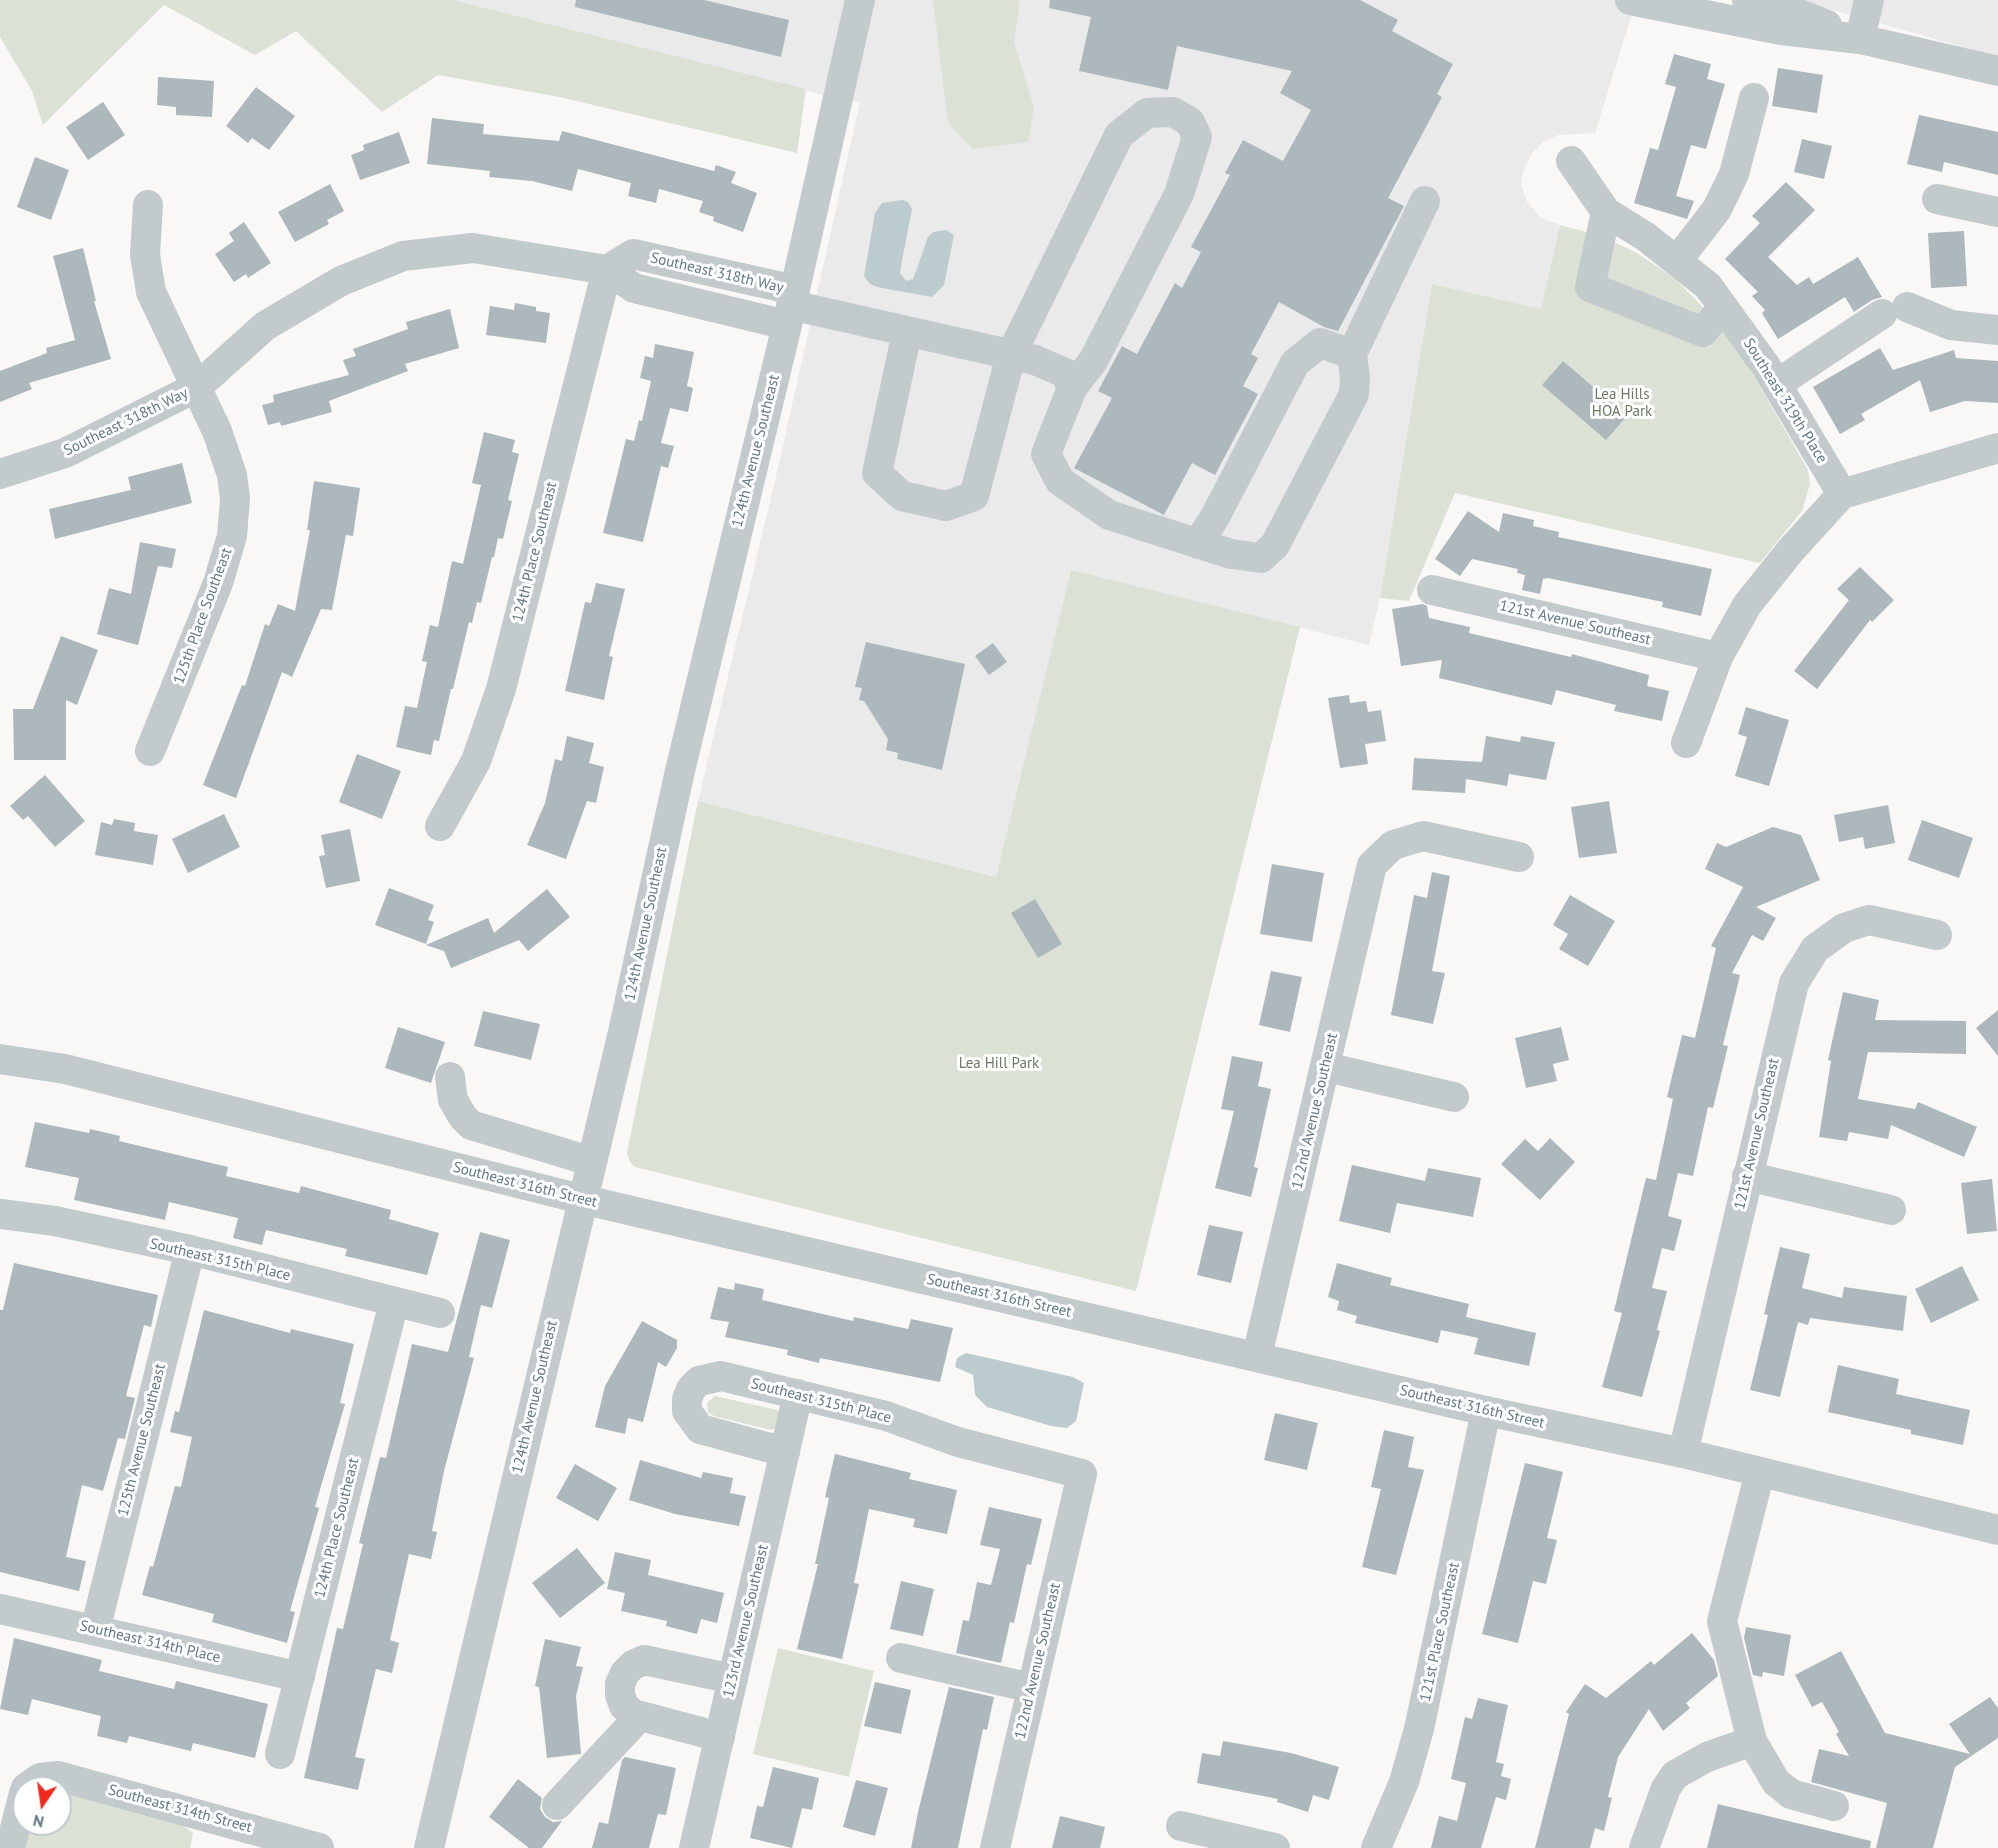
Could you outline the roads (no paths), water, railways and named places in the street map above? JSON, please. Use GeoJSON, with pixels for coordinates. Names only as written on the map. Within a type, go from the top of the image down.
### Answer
{"type":"FeatureCollection","features":[{"type":"Feature","properties":{"kind":"street","name":"124th Avenue Southeast"},"geometry":{"type":"LineString","coordinates":[[429,1848],[590,1161],[623,1032],[679,775],[791,307],[860,0]]}},
{"type":"Feature","properties":{"kind":"street"},"geometry":{"type":"LineString","coordinates":[[1630,0],[1781,30],[1860,39],[1998,71]]}},
{"type":"Feature","properties":{"kind":"street"},"geometry":{"type":"LineString","coordinates":[[1748,0],[1792,10],[1860,39]]}},
{"type":"Feature","properties":{"kind":"street"},"geometry":{"type":"LineString","coordinates":[[1860,39],[1869,0]]}},
{"type":"Feature","properties":{"kind":"street"},"geometry":{"type":"LineString","coordinates":[[1677,261],[1717,209],[1730,183],[1754,98]]}},
{"type":"Feature","properties":{"kind":"street"},"geometry":{"type":"LineString","coordinates":[[907,332],[877,473],[902,496],[946,506],[974,496],[1011,355],[1119,135],[1147,113],[1173,111],[1190,122],[1197,137],[1179,194],[1093,361],[1072,388],[1046,454],[1060,481],[1109,514],[1231,554],[1261,558],[1275,546],[1354,394],[1352,354],[1425,201]]}},
{"type":"Feature","properties":{"kind":"street","name":"Southeast 319th Place"},"geometry":{"type":"LineString","coordinates":[[1571,161],[1606,212],[1646,237],[1707,286],[1777,384],[1842,495]]}},
{"type":"Feature","properties":{"kind":"street"},"geometry":{"type":"LineString","coordinates":[[1937,200],[1998,212]]}},
{"type":"Feature","properties":{"kind":"street","name":"125th Place Southeast"},"geometry":{"type":"LineString","coordinates":[[148,205],[145,255],[151,292],[197,387],[232,476],[235,498],[234,524],[228,553],[211,604],[150,751]]}},
{"type":"Feature","properties":{"kind":"street"},"geometry":{"type":"LineString","coordinates":[[1606,212],[1590,287],[1702,333],[1723,307]]}},
{"type":"Feature","properties":{"kind":"street","name":"Southeast 318th Way"},"geometry":{"type":"LineString","coordinates":[[0,474],[65,453],[197,387],[265,326],[341,281],[403,256],[473,248],[607,270],[633,254],[791,307],[1035,360],[1065,373],[1072,388]]}},
{"type":"Feature","properties":{"kind":"street","name":"124th Place Southeast"},"geometry":{"type":"LineString","coordinates":[[440,826],[476,761],[495,709],[607,270]]}},
{"type":"Feature","properties":{"kind":"street"},"geometry":{"type":"LineString","coordinates":[[1777,384],[1895,310],[1951,325],[1998,330]]}},
{"type":"Feature","properties":{"kind":"street"},"geometry":{"type":"LineString","coordinates":[[1198,544],[1216,515],[1295,363],[1320,343],[1352,354]]}},
{"type":"Feature","properties":{"kind":"street"},"geometry":{"type":"LineString","coordinates":[[1686,743],[1718,657],[1747,605],[1791,550],[1842,495],[1998,448]]}},
{"type":"Feature","properties":{"kind":"street","name":"121st Avenue Southeast"},"geometry":{"type":"LineString","coordinates":[[1432,590],[1718,657]]}},
{"type":"Feature","properties":{"kind":"street","name":"122nd Avenue Southeast"},"geometry":{"type":"LineString","coordinates":[[1257,1356],[1372,865],[1393,845],[1423,836],[1519,857]]}},
{"type":"Feature","properties":{"kind":"street","name":"121st Avenue Southeast"},"geometry":{"type":"LineString","coordinates":[[1683,1453],[1794,983],[1815,949],[1844,928],[1869,920],[1937,935]]}},
{"type":"Feature","properties":{"kind":"street","name":"Southeast 316th Street"},"geometry":{"type":"LineString","coordinates":[[0,1059],[65,1069],[581,1199],[1257,1356],[1486,1412],[1683,1453],[1998,1530]]}},
{"type":"Feature","properties":{"kind":"street"},"geometry":{"type":"LineString","coordinates":[[1326,1067],[1454,1097]]}},
{"type":"Feature","properties":{"kind":"street"},"geometry":{"type":"LineString","coordinates":[[450,1077],[453,1100],[463,1118],[471,1125],[590,1161]]}},
{"type":"Feature","properties":{"kind":"street"},"geometry":{"type":"LineString","coordinates":[[1747,1176],[1891,1210]]}},
{"type":"Feature","properties":{"kind":"street","name":"Southeast 315th Place"},"geometry":{"type":"LineString","coordinates":[[0,1214],[55,1221],[190,1250],[440,1313]]}},
{"type":"Feature","properties":{"kind":"street","name":"125th Avenue Southeast"},"geometry":{"type":"LineString","coordinates":[[95,1629],[190,1250]]}},
{"type":"Feature","properties":{"kind":"street","name":"124th Place Southeast"},"geometry":{"type":"LineString","coordinates":[[280,1754],[394,1302]]}},
{"type":"Feature","properties":{"kind":"street","name":"Southeast 315th Place"},"geometry":{"type":"LineString","coordinates":[[785,1452],[700,1429],[692,1421],[687,1411],[687,1400],[691,1389],[699,1381],[721,1376],[886,1416],[958,1442],[1082,1474]]}},
{"type":"Feature","properties":{"kind":"street","name":"123rd Avenue Southeast"},"geometry":{"type":"LineString","coordinates":[[694,1848],[798,1394]]}},
{"type":"Feature","properties":{"kind":"street","name":"121st Place Southeast"},"geometry":{"type":"LineString","coordinates":[[1376,1848],[1404,1782],[1419,1729],[1486,1412]]}},
{"type":"Feature","properties":{"kind":"street"},"geometry":{"type":"LineString","coordinates":[[1760,1472],[1722,1616],[1752,1741],[1776,1782],[1791,1794],[1834,1806]]}},
{"type":"Feature","properties":{"kind":"street","name":"122nd Avenue Southeast"},"geometry":{"type":"LineString","coordinates":[[995,1848],[1082,1474]]}},
{"type":"Feature","properties":{"kind":"street","name":"Southeast 314th Place"},"geometry":{"type":"LineString","coordinates":[[0,1609],[300,1677]]}},
{"type":"Feature","properties":{"kind":"street"},"geometry":{"type":"LineString","coordinates":[[901,1658],[1032,1688]]}},
{"type":"Feature","properties":{"kind":"street"},"geometry":{"type":"LineString","coordinates":[[720,1737],[639,1717],[624,1706],[620,1695],[620,1684],[625,1673],[633,1665],[644,1660],[655,1660],[733,1678]]}},
{"type":"Feature","properties":{"kind":"street"},"geometry":{"type":"LineString","coordinates":[[557,1805],[639,1717]]}},
{"type":"Feature","properties":{"kind":"street"},"geometry":{"type":"LineString","coordinates":[[1644,1848],[1663,1796],[1675,1774],[1707,1757],[1752,1741]]}},
{"type":"Feature","properties":{"kind":"street","name":"Southeast 314th Street"},"geometry":{"type":"LineString","coordinates":[[72,1781],[241,1838],[319,1848]]}},
{"type":"Feature","properties":{"kind":"street"},"geometry":{"type":"LineString","coordinates":[[1181,1826],[1275,1848]]}},
{"type":"Feature","properties":{"kind":"park label","name":"Lea Hills HOA Park"},"geometry":{"type":"Point","coordinates":[1622,404]}},
{"type":"Feature","properties":{"kind":"park label","name":"Lea Hill Park"},"geometry":{"type":"Point","coordinates":[999,1064]}}]}
